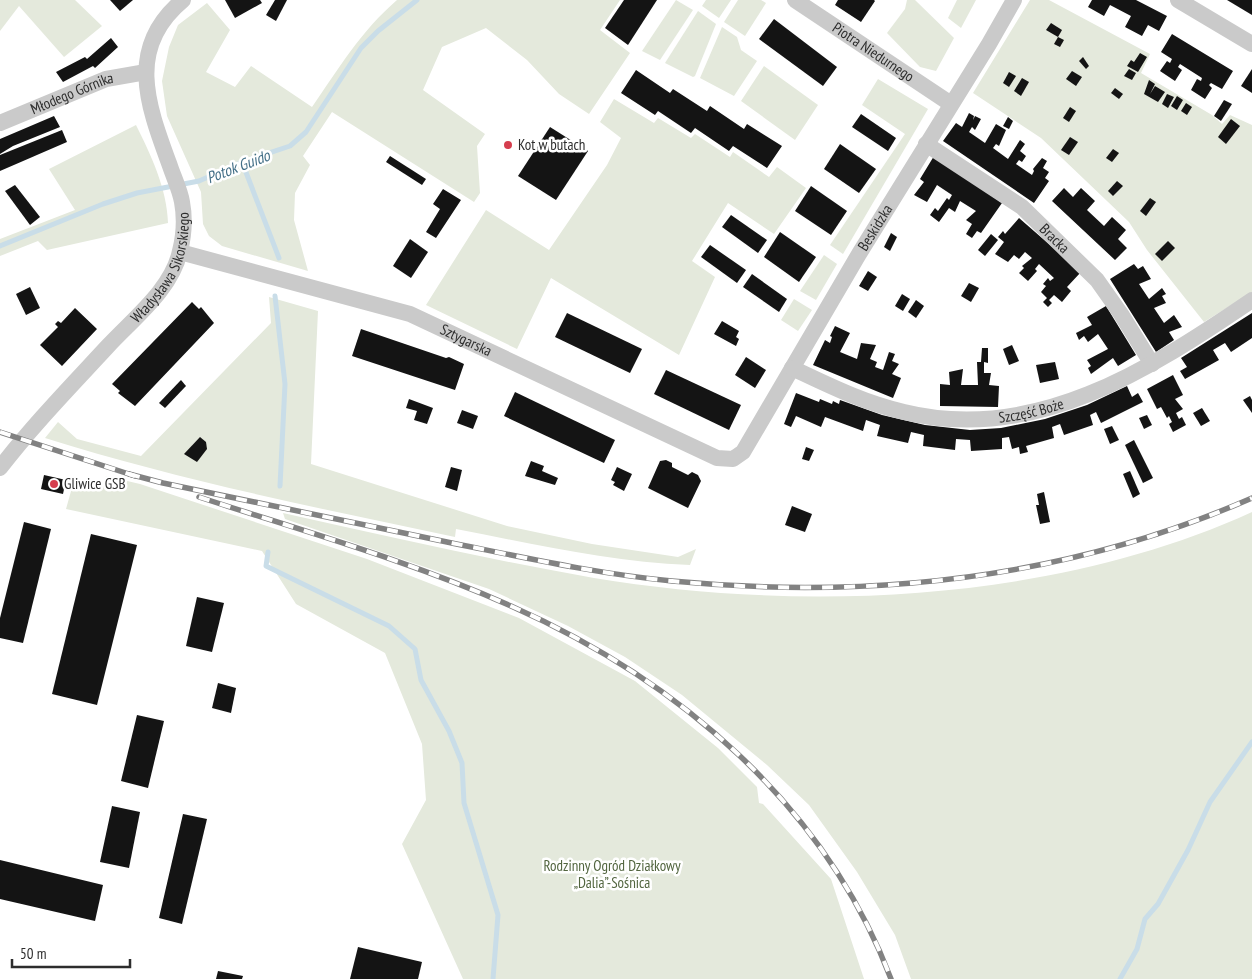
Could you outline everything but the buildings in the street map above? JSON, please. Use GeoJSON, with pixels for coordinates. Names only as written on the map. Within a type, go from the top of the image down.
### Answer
{"type":"FeatureCollection","features":[{"type":"Feature","properties":{"kind":"street","name":"Władysława Sikorskiego"},"geometry":{"type":"LineString","coordinates":[[0,468],[22,439],[150,302],[171,276],[180,252],[184,222],[182,200],[152,116],[146,72],[147,57],[155,35],[165,17],[183,0]]}},
{"type":"Feature","properties":{"kind":"street","name":"Piotra Niedurnego"},"geometry":{"type":"LineString","coordinates":[[795,0],[951,104]]}},
{"type":"Feature","properties":{"kind":"street","name":"Beskidzka"},"geometry":{"type":"LineString","coordinates":[[738,457],[1014,0]]}},
{"type":"Feature","properties":{"kind":"street"},"geometry":{"type":"LineString","coordinates":[[1178,0],[1252,44]]}},
{"type":"Feature","properties":{"kind":"street","name":"Młodego Górnika"},"geometry":{"type":"LineString","coordinates":[[0,123],[106,79],[146,72]]}},
{"type":"Feature","properties":{"kind":"street","name":"Bracka"},"geometry":{"type":"LineString","coordinates":[[926,144],[1029,213],[1097,280],[1152,364]]}},
{"type":"Feature","properties":{"kind":"street","name":"Sztygarska"},"geometry":{"type":"LineString","coordinates":[[180,252],[410,314],[718,458],[727,460],[738,457]]}},
{"type":"Feature","properties":{"kind":"street","name":"Szczęść Boże"},"geometry":{"type":"LineString","coordinates":[[792,368],[849,395],[906,413],[939,418],[1004,419],[1057,407],[1113,384],[1152,364],[1252,300]]}},
{"type":"Feature","properties":{"kind":"green space"},"geometry":{"type":"Polygon","coordinates":[[[0,0],[75,0],[102,26],[64,57],[19,6],[0,31],[0,0]]]}},
{"type":"Feature","properties":{"kind":"green space"},"geometry":{"type":"Polygon","coordinates":[[[397,0],[620,0],[600,30],[630,53],[589,114],[559,94],[527,60],[486,28],[442,47],[423,90],[485,134],[477,146],[480,193],[474,202],[332,112],[303,156],[310,165],[295,193],[294,220],[308,271],[222,246],[209,236],[203,224],[201,192],[167,116],[162,81],[169,47],[178,25],[207,3],[230,30],[206,72],[235,87],[251,66],[312,107],[361,37],[397,0]]]}},
{"type":"Feature","properties":{"kind":"green space"},"geometry":{"type":"Polygon","coordinates":[[[676,0],[693,10],[660,60],[642,51],[676,0]]]}},
{"type":"Feature","properties":{"kind":"green space"},"geometry":{"type":"Polygon","coordinates":[[[706,0],[731,0],[719,18],[702,6],[706,0]]]}},
{"type":"Feature","properties":{"kind":"green space"},"geometry":{"type":"Polygon","coordinates":[[[738,0],[761,0],[766,3],[745,36],[724,22],[738,0]]]}},
{"type":"Feature","properties":{"kind":"green space"},"geometry":{"type":"Polygon","coordinates":[[[907,0],[915,0],[954,38],[936,71],[920,67],[887,33],[905,9],[907,0]]]}},
{"type":"Feature","properties":{"kind":"green space"},"geometry":{"type":"Polygon","coordinates":[[[957,0],[976,0],[961,28],[948,18],[957,0]]]}},
{"type":"Feature","properties":{"kind":"green space"},"geometry":{"type":"Polygon","coordinates":[[[1030,0],[1049,0],[1150,54],[1141,73],[1212,115],[1222,124],[1230,115],[1252,125],[1252,292],[1204,322],[1147,250],[1129,222],[1041,138],[973,93],[1030,0]]]}},
{"type":"Feature","properties":{"kind":"green space"},"geometry":{"type":"Polygon","coordinates":[[[698,11],[716,24],[693,77],[665,63],[698,11]]]}},
{"type":"Feature","properties":{"kind":"green space"},"geometry":{"type":"Polygon","coordinates":[[[722,27],[737,37],[741,50],[757,61],[734,96],[700,78],[722,27]]]}},
{"type":"Feature","properties":{"kind":"green space"},"geometry":{"type":"Polygon","coordinates":[[[764,66],[818,105],[795,140],[741,101],[764,66]]]}},
{"type":"Feature","properties":{"kind":"green space"},"geometry":{"type":"Polygon","coordinates":[[[878,79],[928,109],[843,254],[830,245],[905,134],[862,105],[878,79]]]}},
{"type":"Feature","properties":{"kind":"green space"},"geometry":{"type":"Polygon","coordinates":[[[614,99],[654,123],[658,118],[691,138],[695,134],[730,157],[733,152],[769,177],[777,167],[806,188],[774,234],[728,203],[692,261],[715,277],[679,355],[551,278],[517,349],[426,305],[486,210],[549,250],[607,165],[621,138],[600,122],[614,99]]]}},
{"type":"Feature","properties":{"kind":"green space"},"geometry":{"type":"Polygon","coordinates":[[[136,125],[161,185],[165,198],[168,223],[47,250],[38,241],[0,256],[0,239],[75,210],[49,169],[136,125]]]}},
{"type":"Feature","properties":{"kind":"green space"},"geometry":{"type":"Polygon","coordinates":[[[824,255],[837,264],[816,300],[800,291],[824,255]]]}},
{"type":"Feature","properties":{"kind":"green space"},"geometry":{"type":"Polygon","coordinates":[[[269,297],[318,311],[311,464],[507,526],[592,544],[678,557],[696,549],[690,565],[602,556],[456,529],[455,537],[197,480],[45,438],[58,422],[77,439],[141,456],[271,323],[269,297]]]}},
{"type":"Feature","properties":{"kind":"green space"},"geometry":{"type":"Polygon","coordinates":[[[794,299],[812,310],[798,331],[781,320],[794,299]]]}},
{"type":"Feature","properties":{"kind":"green space","name":"Rodzinny Ogród Działkowy „Dalia”-Sośnica"},"geometry":{"type":"Polygon","coordinates":[[[106,476],[140,484],[367,559],[519,618],[635,681],[718,748],[757,787],[759,803],[763,804],[831,879],[864,979],[463,979],[402,844],[426,800],[422,744],[385,653],[296,604],[262,551],[66,509],[73,484],[103,489],[106,476]]]}},
{"type":"Feature","properties":{"kind":"green space"},"geometry":{"type":"Polygon","coordinates":[[[1252,512],[1252,979],[911,979],[895,935],[857,872],[809,805],[767,765],[682,695],[625,657],[568,626],[489,589],[285,519],[283,513],[477,556],[594,578],[675,589],[759,595],[843,596],[929,592],[1013,582],[1096,565],[1176,542],[1252,512]]]}},
{"type":"Feature","properties":{"kind":"waterway","name":"Potok Guido"},"geometry":{"type":"LineString","coordinates":[[0,246],[103,204],[137,193],[199,181],[242,162],[290,146],[306,132],[361,48],[378,31],[417,0]]}},
{"type":"Feature","properties":{"kind":"waterway"},"geometry":{"type":"LineString","coordinates":[[242,162],[279,258]]}},
{"type":"Feature","properties":{"kind":"waterway"},"geometry":{"type":"LineString","coordinates":[[275,296],[285,384],[280,486]]}},
{"type":"Feature","properties":{"kind":"waterway"},"geometry":{"type":"LineString","coordinates":[[268,552],[266,566],[389,626],[415,649],[421,680],[449,731],[462,763],[464,803],[498,915],[493,979]]}},
{"type":"Feature","properties":{"kind":"waterway"},"geometry":{"type":"LineString","coordinates":[[1120,979],[1137,949],[1145,919],[1158,904],[1188,850],[1210,802],[1252,742]]}},
{"type":"Feature","properties":{"kind":"railway"},"geometry":{"type":"LineString","coordinates":[[0,432],[135,476]]}},
{"type":"Feature","properties":{"kind":"railway"},"geometry":{"type":"LineString","coordinates":[[129,474],[163,483],[560,564],[644,578],[747,586],[821,587],[895,584],[968,577],[1040,565],[1111,548],[1182,526],[1252,498]]}},
{"type":"Feature","properties":{"kind":"railway"},"geometry":{"type":"LineString","coordinates":[[199,497],[356,547],[473,590],[573,636],[632,671],[687,711],[739,755],[786,804],[827,858],[863,916],[891,979]]}},
{"type":"Feature","properties":{"kind":"place","name":"Kot w butach"},"geometry":{"type":"Point","coordinates":[508,145]}},
{"type":"Feature","properties":{"kind":"place","name":"Gliwice GSB"},"geometry":{"type":"Point","coordinates":[54,484]}}]}
